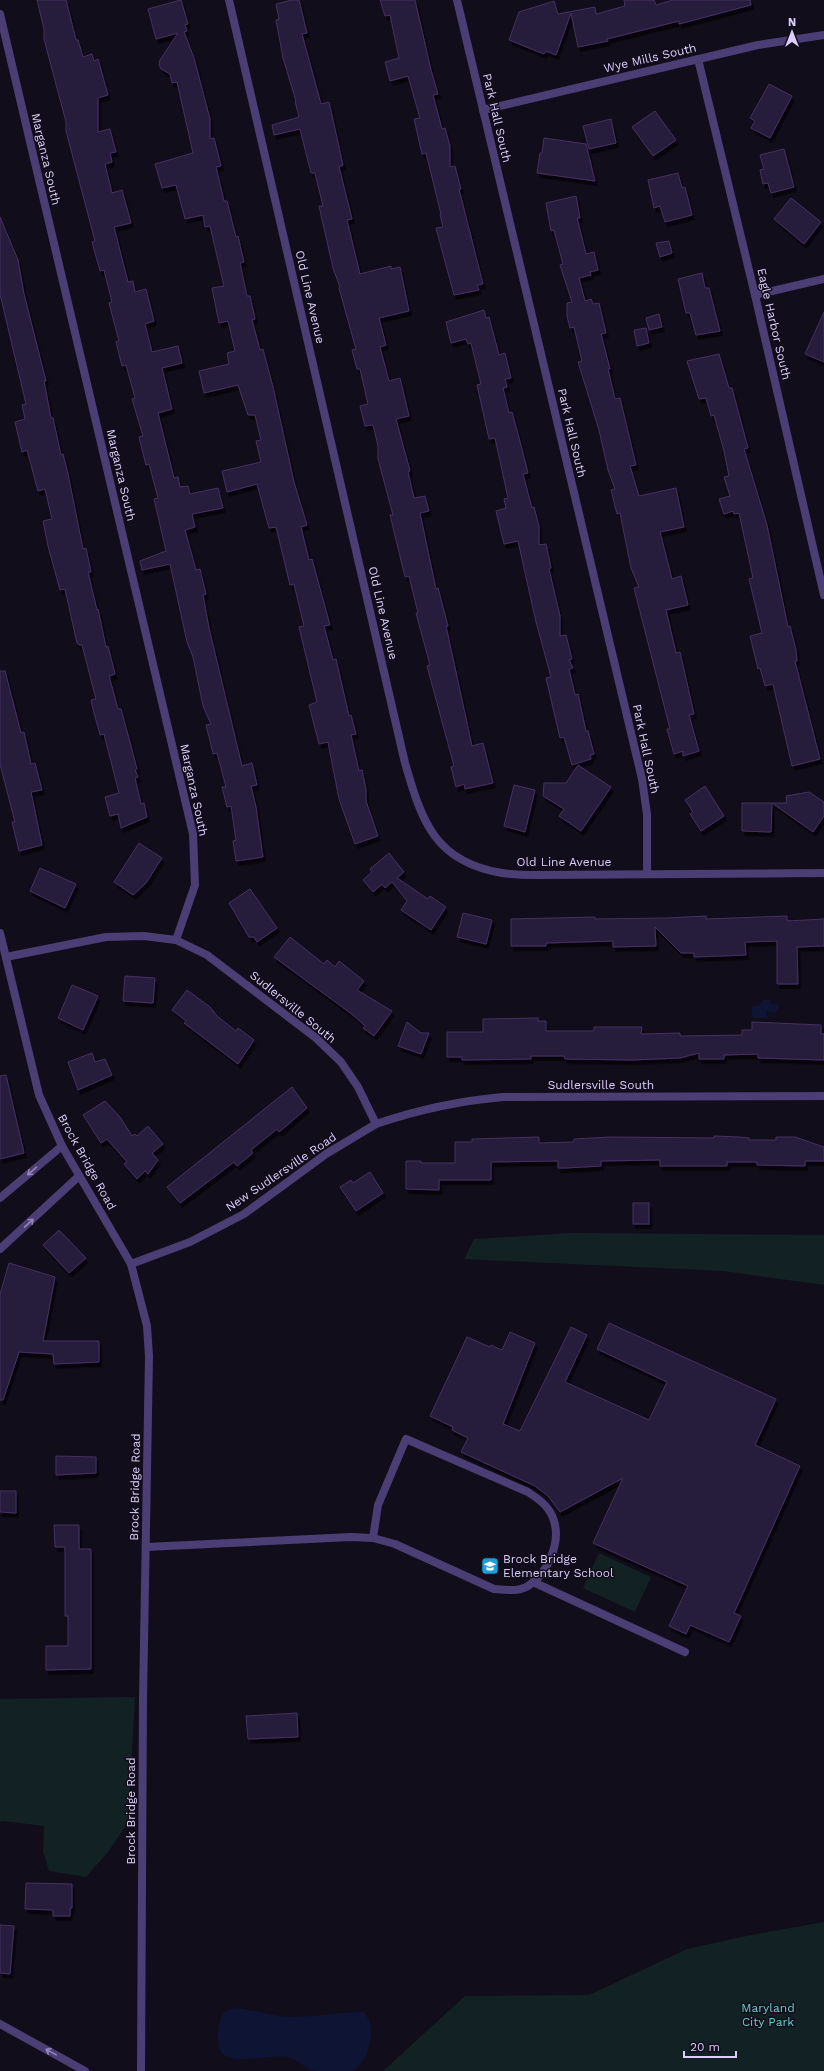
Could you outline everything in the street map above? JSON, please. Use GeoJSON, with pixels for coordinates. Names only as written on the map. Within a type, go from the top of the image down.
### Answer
{"type":"FeatureCollection","features":[{"type":"Feature","properties":{"kind":"street","name":"Old Line Avenue"},"geometry":{"type":"LineString","coordinates":[[229,0],[406,763],[416,802],[431,832],[453,856],[478,867],[503,874],[824,873]]}},
{"type":"Feature","properties":{"kind":"street","name":"Park Hall South"},"geometry":{"type":"LineString","coordinates":[[457,0],[642,779],[647,814],[647,874]]}},
{"type":"Feature","properties":{"kind":"street","name":"Marganza South"},"geometry":{"type":"LineString","coordinates":[[0,14],[193,834],[195,884],[176,940]]}},
{"type":"Feature","properties":{"kind":"street","name":"Wye Mills South"},"geometry":{"type":"LineString","coordinates":[[483,110],[758,45],[824,35]]}},
{"type":"Feature","properties":{"kind":"street","name":"Eagle Harbor South"},"geometry":{"type":"LineString","coordinates":[[698,59],[755,295],[824,595]]}},
{"type":"Feature","properties":{"kind":"street"},"geometry":{"type":"LineString","coordinates":[[755,295],[824,279]]}},
{"type":"Feature","properties":{"kind":"street","name":"Brock Bridge Road"},"geometry":{"type":"LineString","coordinates":[[0,933],[39,1095],[62,1146],[131,1264],[147,1326],[149,1356],[141,2071]]}},
{"type":"Feature","properties":{"kind":"street","name":"Sudlersville South"},"geometry":{"type":"LineString","coordinates":[[6,958],[106,937],[144,936],[176,940],[207,955],[316,1038],[341,1062],[358,1087],[376,1124],[420,1109],[465,1100],[503,1097],[824,1096]]}},
{"type":"Feature","properties":{"kind":"street","name":"New Sudlersville Road"},"geometry":{"type":"LineString","coordinates":[[131,1264],[190,1242],[244,1214],[326,1154],[376,1124]]}},
{"type":"Feature","properties":{"kind":"street"},"geometry":{"type":"LineString","coordinates":[[0,1198],[62,1146]]}},
{"type":"Feature","properties":{"kind":"street"},"geometry":{"type":"LineString","coordinates":[[0,1250],[79,1176]]}},
{"type":"Feature","properties":{"kind":"street"},"geometry":{"type":"LineString","coordinates":[[146,1547],[351,1537],[373,1538],[395,1544],[494,1589],[512,1590],[527,1587],[540,1578],[552,1554],[555,1536],[555,1522],[550,1511],[542,1501],[528,1492],[406,1439],[378,1505],[373,1538]]}},
{"type":"Feature","properties":{"kind":"street"},"geometry":{"type":"LineString","coordinates":[[533,1582],[685,1652]]}},
{"type":"Feature","properties":{"kind":"street"},"geometry":{"type":"LineString","coordinates":[[0,2024],[85,2071]]}},
{"type":"Feature","properties":{"kind":"green space"},"geometry":{"type":"Polygon","coordinates":[[[571,1233],[824,1235],[824,1285],[723,1271],[464,1259],[474,1239],[571,1233]]]}},
{"type":"Feature","properties":{"kind":"green space"},"geometry":{"type":"Polygon","coordinates":[[[599,1553],[651,1577],[635,1612],[583,1588],[599,1553]]]}},
{"type":"Feature","properties":{"kind":"green space"},"geometry":{"type":"Polygon","coordinates":[[[135,1697],[128,1823],[108,1852],[86,1877],[49,1871],[43,1851],[44,1826],[3,1821],[0,1822],[0,1699],[135,1697]]]}},
{"type":"Feature","properties":{"kind":"green space","name":"Maryland City Park"},"geometry":{"type":"Polygon","coordinates":[[[824,1922],[824,2071],[383,2071],[465,1996],[589,1995],[687,1949],[751,1935],[824,1922]]]}},
{"type":"Feature","properties":{"kind":"water"},"geometry":{"type":"Polygon","coordinates":[[[763,1000],[770,1000],[771,1004],[778,1005],[779,1007],[775,1013],[766,1011],[768,1018],[753,1018],[751,1009],[754,1006],[758,1006],[763,1000]]]}},
{"type":"Feature","properties":{"kind":"water"},"geometry":{"type":"Polygon","coordinates":[[[233,2008],[290,2017],[364,2012],[370,2022],[371,2028],[368,2050],[361,2064],[352,2071],[315,2071],[308,2069],[296,2060],[289,2057],[280,2056],[236,2059],[227,2056],[221,2051],[218,2043],[219,2024],[223,2013],[233,2008]]]}},
{"type":"Feature","properties":{"kind":"building"},"geometry":{"type":"Polygon","coordinates":[[[37,0],[66,0],[76,40],[78,40],[83,57],[92,54],[94,61],[98,59],[108,95],[98,98],[98,132],[110,129],[116,152],[110,153],[112,162],[105,164],[112,193],[122,190],[131,223],[114,227],[128,282],[133,281],[135,292],[146,289],[154,321],[145,324],[152,352],[178,346],[182,363],[162,368],[172,409],[158,413],[174,478],[178,477],[180,487],[188,486],[190,494],[218,488],[223,508],[192,514],[195,527],[185,530],[196,570],[200,569],[206,594],[203,595],[209,628],[242,766],[252,763],[257,785],[251,786],[256,807],[263,857],[236,861],[233,841],[236,840],[231,806],[227,807],[222,787],[226,787],[217,753],[213,754],[206,725],[211,724],[203,706],[193,657],[187,642],[170,564],[142,570],[140,561],[166,551],[154,499],[158,498],[149,464],[146,465],[139,437],[143,436],[132,399],[135,398],[126,365],[122,366],[116,342],[119,341],[109,303],[112,302],[104,270],[100,271],[92,242],[95,241],[66,131],[66,122],[44,39],[44,29],[37,0]]]}},
{"type":"Feature","properties":{"kind":"building"},"geometry":{"type":"Polygon","coordinates":[[[181,0],[188,24],[185,25],[187,31],[184,32],[194,58],[210,119],[210,139],[214,138],[221,166],[216,167],[224,201],[227,201],[236,237],[238,236],[244,262],[240,263],[247,296],[250,296],[255,319],[252,320],[260,350],[263,349],[294,482],[307,525],[301,527],[309,560],[312,559],[330,625],[324,626],[333,660],[336,659],[349,716],[351,715],[356,734],[351,735],[359,771],[362,770],[366,789],[366,801],[378,836],[355,844],[339,799],[328,742],[319,744],[309,705],[317,702],[299,627],[304,626],[294,584],[290,585],[276,527],[269,528],[257,484],[227,492],[222,471],[261,462],[256,441],[261,440],[255,415],[248,415],[238,385],[204,393],[199,371],[229,364],[227,353],[235,351],[228,321],[219,323],[212,288],[224,286],[210,226],[205,227],[203,215],[185,219],[176,185],[162,188],[155,164],[193,153],[177,82],[172,83],[170,74],[161,69],[159,65],[160,60],[178,33],[156,39],[148,9],[181,0]]]}},
{"type":"Feature","properties":{"kind":"building"},"geometry":{"type":"Polygon","coordinates":[[[299,0],[307,33],[302,34],[321,104],[329,102],[343,165],[339,167],[352,219],[347,220],[360,274],[391,266],[391,269],[400,267],[409,311],[379,318],[386,345],[380,347],[389,381],[400,378],[409,416],[396,419],[410,471],[408,472],[414,498],[425,496],[429,511],[420,513],[436,589],[438,588],[448,626],[446,626],[472,746],[483,743],[493,783],[465,789],[464,784],[456,787],[451,767],[454,766],[427,666],[430,665],[416,613],[418,613],[409,576],[405,577],[390,515],[393,515],[378,459],[378,446],[373,425],[365,426],[360,406],[368,404],[360,369],[357,369],[352,350],[356,349],[339,288],[340,287],[333,268],[319,206],[323,206],[315,173],[311,173],[300,129],[274,135],[272,125],[299,117],[296,101],[283,58],[276,20],[279,19],[276,4],[299,0]]]}},
{"type":"Feature","properties":{"kind":"building"},"geometry":{"type":"Polygon","coordinates":[[[380,0],[415,0],[438,94],[433,95],[442,129],[445,128],[450,146],[450,167],[455,166],[461,189],[459,189],[483,284],[477,285],[479,290],[454,295],[436,228],[443,227],[441,214],[426,153],[422,154],[414,119],[420,118],[408,76],[390,81],[385,62],[399,58],[390,15],[385,16],[380,0]]]}},
{"type":"Feature","properties":{"kind":"building"},"geometry":{"type":"Polygon","coordinates":[[[624,0],[654,0],[656,5],[673,0],[750,0],[751,5],[679,24],[679,21],[607,39],[608,41],[578,47],[571,13],[556,55],[546,51],[544,54],[509,40],[519,12],[554,1],[558,14],[595,7],[596,14],[625,6],[624,0]]]}},
{"type":"Feature","properties":{"kind":"building"},"geometry":{"type":"Polygon","coordinates":[[[769,84],[792,96],[770,138],[751,128],[755,121],[750,118],[769,84]]]}},
{"type":"Feature","properties":{"kind":"building"},"geometry":{"type":"Polygon","coordinates":[[[655,111],[676,140],[653,156],[632,127],[655,111]]]}},
{"type":"Feature","properties":{"kind":"building"},"geometry":{"type":"Polygon","coordinates":[[[611,119],[616,143],[589,149],[583,126],[611,119]]]}},
{"type":"Feature","properties":{"kind":"building"},"geometry":{"type":"Polygon","coordinates":[[[544,138],[586,144],[595,181],[537,173],[544,138]]]}},
{"type":"Feature","properties":{"kind":"building"},"geometry":{"type":"Polygon","coordinates":[[[784,149],[794,187],[771,193],[768,183],[763,184],[760,170],[764,169],[760,155],[784,149]]]}},
{"type":"Feature","properties":{"kind":"building"},"geometry":{"type":"Polygon","coordinates":[[[678,173],[682,188],[685,187],[692,215],[665,222],[660,206],[654,208],[648,180],[678,173]]]}},
{"type":"Feature","properties":{"kind":"building"},"geometry":{"type":"Polygon","coordinates":[[[576,196],[580,218],[577,218],[586,254],[594,252],[598,270],[590,272],[591,275],[579,278],[585,301],[591,299],[593,304],[599,303],[606,333],[601,334],[610,369],[608,369],[615,399],[620,398],[636,465],[630,466],[639,496],[676,488],[684,527],[660,532],[672,579],[681,576],[688,605],[666,610],[676,653],[680,652],[694,714],[689,715],[699,751],[683,756],[683,751],[674,754],[667,729],[670,729],[634,588],[639,587],[631,568],[620,513],[617,514],[611,490],[615,489],[608,470],[599,430],[578,362],[582,361],[574,327],[570,328],[567,316],[567,303],[572,302],[560,265],[563,264],[554,230],[551,231],[546,203],[576,196]]]}},
{"type":"Feature","properties":{"kind":"building"},"geometry":{"type":"Polygon","coordinates":[[[791,198],[821,222],[804,244],[774,219],[791,198]]]}},
{"type":"Feature","properties":{"kind":"building"},"geometry":{"type":"Polygon","coordinates":[[[0,217],[18,260],[24,294],[46,381],[44,381],[51,418],[53,418],[61,455],[63,454],[68,474],[83,549],[86,548],[91,572],[88,572],[106,647],[108,646],[115,674],[109,676],[118,709],[121,709],[131,746],[137,769],[135,770],[138,777],[135,778],[141,804],[144,803],[147,817],[121,828],[118,814],[110,816],[105,797],[119,793],[104,734],[100,735],[93,709],[91,700],[96,699],[82,645],[77,643],[65,589],[60,590],[48,546],[43,521],[52,519],[45,489],[38,491],[27,450],[22,452],[15,422],[25,419],[22,405],[26,404],[0,294],[0,217]]]}},
{"type":"Feature","properties":{"kind":"building"},"geometry":{"type":"Polygon","coordinates":[[[669,241],[672,253],[660,257],[656,243],[669,241]]]}},
{"type":"Feature","properties":{"kind":"building"},"geometry":{"type":"Polygon","coordinates":[[[702,273],[705,288],[709,288],[720,331],[696,335],[690,313],[686,313],[678,279],[702,273]]]}},
{"type":"Feature","properties":{"kind":"building"},"geometry":{"type":"Polygon","coordinates":[[[484,310],[486,318],[489,317],[499,355],[505,353],[511,378],[505,379],[507,387],[503,388],[509,413],[512,412],[528,473],[523,474],[532,508],[534,507],[539,526],[539,545],[546,544],[551,568],[549,569],[560,616],[560,636],[566,635],[572,659],[569,660],[573,668],[569,669],[575,695],[578,694],[586,731],[588,731],[594,754],[590,755],[591,759],[572,765],[564,737],[560,738],[546,678],[551,677],[536,622],[518,541],[504,544],[496,511],[506,508],[504,499],[508,498],[495,438],[489,439],[477,385],[481,384],[471,343],[468,344],[466,339],[451,343],[446,322],[484,310]]]}},
{"type":"Feature","properties":{"kind":"building"},"geometry":{"type":"Polygon","coordinates":[[[824,312],[824,362],[805,354],[824,312]]]}},
{"type":"Feature","properties":{"kind":"building"},"geometry":{"type":"Polygon","coordinates":[[[659,314],[662,327],[649,330],[646,318],[659,314]]]}},
{"type":"Feature","properties":{"kind":"building"},"geometry":{"type":"Polygon","coordinates":[[[646,328],[649,343],[637,346],[634,330],[646,328]]]}},
{"type":"Feature","properties":{"kind":"building"},"geometry":{"type":"Polygon","coordinates":[[[719,354],[729,388],[732,388],[748,448],[744,449],[767,525],[788,627],[790,626],[796,650],[797,661],[795,661],[820,759],[792,766],[773,684],[765,686],[760,668],[758,669],[750,636],[762,633],[749,579],[753,578],[739,513],[734,514],[733,511],[724,514],[719,499],[730,496],[724,477],[729,476],[724,451],[714,415],[711,416],[706,398],[699,399],[687,361],[719,354]]]}},
{"type":"Feature","properties":{"kind":"building"},"geometry":{"type":"Polygon","coordinates":[[[0,671],[5,671],[21,733],[24,732],[31,764],[35,763],[42,790],[31,792],[42,845],[19,851],[12,822],[15,822],[0,764],[0,671]]]}},
{"type":"Feature","properties":{"kind":"building"},"geometry":{"type":"Polygon","coordinates":[[[578,765],[611,787],[581,831],[559,816],[564,809],[543,796],[544,783],[566,783],[578,765]]]}},
{"type":"Feature","properties":{"kind":"building"},"geometry":{"type":"Polygon","coordinates":[[[514,785],[535,790],[525,832],[504,826],[514,785]]]}},
{"type":"Feature","properties":{"kind":"building"},"geometry":{"type":"Polygon","coordinates":[[[705,786],[724,816],[701,831],[690,814],[693,812],[685,800],[705,786]]]}},
{"type":"Feature","properties":{"kind":"building"},"geometry":{"type":"Polygon","coordinates":[[[809,792],[824,802],[824,816],[813,832],[772,803],[787,803],[786,796],[809,792]]]}},
{"type":"Feature","properties":{"kind":"building"},"geometry":{"type":"Polygon","coordinates":[[[742,803],[772,803],[771,832],[742,831],[742,803]]]}},
{"type":"Feature","properties":{"kind":"building"},"geometry":{"type":"Polygon","coordinates":[[[139,843],[162,858],[146,883],[133,895],[114,882],[139,843]]]}},
{"type":"Feature","properties":{"kind":"building"},"geometry":{"type":"Polygon","coordinates":[[[389,853],[404,872],[397,878],[428,899],[430,896],[446,907],[431,930],[401,910],[407,901],[392,882],[385,888],[382,884],[373,892],[363,880],[372,872],[370,869],[389,853]]]}},
{"type":"Feature","properties":{"kind":"building"},"geometry":{"type":"Polygon","coordinates":[[[40,868],[76,884],[65,908],[30,891],[40,868]]]}},
{"type":"Feature","properties":{"kind":"building"},"geometry":{"type":"Polygon","coordinates":[[[250,889],[277,928],[257,942],[254,937],[249,937],[229,903],[250,889]]]}},
{"type":"Feature","properties":{"kind":"building"},"geometry":{"type":"Polygon","coordinates":[[[463,913],[492,920],[486,944],[457,937],[463,913]]]}},
{"type":"Feature","properties":{"kind":"building"},"geometry":{"type":"Polygon","coordinates":[[[706,916],[706,919],[787,916],[787,921],[824,919],[824,946],[797,947],[798,984],[777,984],[777,941],[745,942],[746,955],[694,957],[694,953],[681,953],[655,927],[656,946],[613,947],[613,941],[546,943],[546,946],[511,946],[511,919],[595,917],[595,919],[667,918],[706,916]]]}},
{"type":"Feature","properties":{"kind":"building"},"geometry":{"type":"Polygon","coordinates":[[[290,937],[324,964],[327,960],[335,967],[339,961],[364,981],[357,990],[392,1011],[374,1036],[363,1028],[365,1026],[353,1015],[274,957],[290,937]]]}},
{"type":"Feature","properties":{"kind":"building"},"geometry":{"type":"Polygon","coordinates":[[[125,976],[155,978],[153,1003],[123,1001],[125,976]]]}},
{"type":"Feature","properties":{"kind":"building"},"geometry":{"type":"Polygon","coordinates":[[[72,985],[98,996],[83,1030],[58,1018],[72,985]]]}},
{"type":"Feature","properties":{"kind":"building"},"geometry":{"type":"Polygon","coordinates":[[[187,990],[210,1007],[217,1016],[236,1031],[238,1028],[254,1040],[238,1064],[184,1023],[186,1021],[172,1010],[187,990]]]}},
{"type":"Feature","properties":{"kind":"building"},"geometry":{"type":"Polygon","coordinates":[[[538,1018],[538,1021],[546,1021],[546,1031],[594,1031],[594,1027],[642,1027],[641,1034],[680,1033],[680,1036],[742,1035],[742,1030],[752,1030],[752,1022],[821,1025],[821,1034],[824,1034],[824,1060],[758,1058],[758,1054],[724,1055],[724,1059],[699,1059],[699,1053],[680,1058],[632,1060],[565,1059],[564,1056],[531,1056],[531,1059],[462,1060],[462,1057],[447,1057],[447,1032],[483,1032],[483,1019],[538,1018]]]}},
{"type":"Feature","properties":{"kind":"building"},"geometry":{"type":"Polygon","coordinates":[[[407,1022],[421,1033],[429,1033],[421,1054],[398,1046],[407,1022]]]}},
{"type":"Feature","properties":{"kind":"building"},"geometry":{"type":"Polygon","coordinates":[[[92,1053],[95,1062],[105,1059],[112,1075],[78,1090],[68,1062],[92,1053]]]}},
{"type":"Feature","properties":{"kind":"building"},"geometry":{"type":"Polygon","coordinates":[[[6,1075],[24,1153],[0,1159],[0,1076],[6,1075]]]}},
{"type":"Feature","properties":{"kind":"building"},"geometry":{"type":"Polygon","coordinates":[[[292,1087],[307,1108],[279,1132],[277,1129],[251,1150],[253,1153],[237,1166],[234,1162],[180,1203],[167,1187],[292,1087]]]}},
{"type":"Feature","properties":{"kind":"building"},"geometry":{"type":"Polygon","coordinates":[[[105,1101],[120,1117],[132,1136],[135,1134],[137,1136],[148,1126],[163,1144],[152,1153],[158,1160],[148,1174],[145,1171],[137,1179],[124,1164],[127,1162],[107,1139],[101,1143],[83,1115],[105,1101]]]}},
{"type":"Feature","properties":{"kind":"building"},"geometry":{"type":"Polygon","coordinates":[[[714,1136],[749,1138],[749,1140],[776,1140],[776,1137],[795,1137],[824,1147],[824,1161],[805,1161],[805,1166],[757,1165],[757,1162],[727,1162],[727,1166],[660,1166],[660,1160],[601,1161],[601,1166],[565,1168],[558,1168],[558,1161],[491,1162],[491,1180],[439,1180],[439,1190],[406,1189],[406,1161],[421,1161],[421,1163],[455,1163],[455,1142],[472,1142],[472,1139],[539,1137],[539,1143],[574,1142],[574,1139],[610,1137],[714,1138],[714,1136]]]}},
{"type":"Feature","properties":{"kind":"building"},"geometry":{"type":"Polygon","coordinates":[[[370,1172],[383,1193],[356,1211],[340,1187],[351,1180],[353,1183],[370,1172]]]}},
{"type":"Feature","properties":{"kind":"building"},"geometry":{"type":"Polygon","coordinates":[[[633,1203],[649,1203],[649,1224],[633,1224],[633,1203]]]}},
{"type":"Feature","properties":{"kind":"building"},"geometry":{"type":"Polygon","coordinates":[[[59,1230],[86,1258],[69,1273],[43,1245],[59,1230]]]}},
{"type":"Feature","properties":{"kind":"building"},"geometry":{"type":"Polygon","coordinates":[[[9,1263],[55,1277],[43,1341],[99,1341],[99,1362],[54,1364],[53,1354],[19,1352],[3,1400],[0,1400],[0,1294],[9,1263]]]}},
{"type":"Feature","properties":{"kind":"building"},"geometry":{"type":"Polygon","coordinates":[[[609,1323],[776,1399],[755,1445],[800,1466],[734,1613],[741,1616],[729,1642],[690,1625],[686,1634],[669,1626],[688,1586],[593,1543],[623,1478],[560,1512],[548,1496],[535,1486],[461,1452],[468,1438],[452,1430],[453,1427],[430,1416],[467,1337],[490,1347],[491,1345],[502,1350],[510,1332],[535,1343],[503,1424],[520,1431],[571,1327],[587,1335],[565,1382],[649,1420],[667,1382],[597,1349],[609,1323]]]}},
{"type":"Feature","properties":{"kind":"building"},"geometry":{"type":"Polygon","coordinates":[[[56,1456],[96,1457],[96,1473],[56,1475],[56,1456]]]}},
{"type":"Feature","properties":{"kind":"building"},"geometry":{"type":"Polygon","coordinates":[[[0,1491],[16,1491],[16,1513],[0,1512],[0,1491]]]}},
{"type":"Feature","properties":{"kind":"building"},"geometry":{"type":"Polygon","coordinates":[[[54,1525],[79,1525],[79,1549],[91,1549],[91,1669],[46,1670],[46,1646],[68,1646],[68,1616],[65,1616],[65,1547],[55,1547],[54,1525]]]}},
{"type":"Feature","properties":{"kind":"building"},"geometry":{"type":"Polygon","coordinates":[[[297,1713],[298,1737],[248,1739],[246,1716],[297,1713]]]}},
{"type":"Feature","properties":{"kind":"building"},"geometry":{"type":"Polygon","coordinates":[[[26,1883],[72,1884],[72,1908],[70,1908],[70,1916],[53,1916],[53,1910],[25,1909],[26,1883]]]}},
{"type":"Feature","properties":{"kind":"building"},"geometry":{"type":"Polygon","coordinates":[[[0,1925],[14,1926],[10,1974],[0,1973],[0,1925]]]}},
{"type":"Feature","properties":{"kind":"place","name":"Brock Bridge Elementary School"},"geometry":{"type":"Point","coordinates":[490,1566]}}]}
